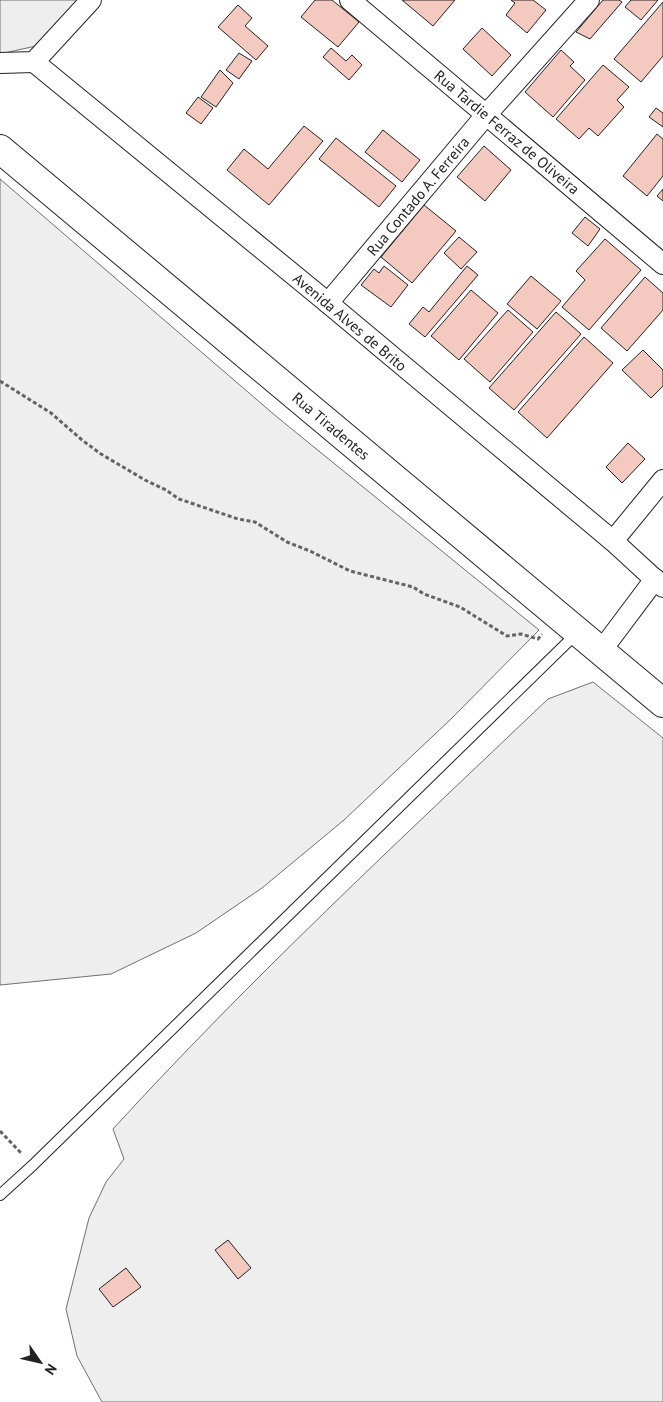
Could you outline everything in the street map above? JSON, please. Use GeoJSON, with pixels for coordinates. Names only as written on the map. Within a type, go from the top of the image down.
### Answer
{"type":"FeatureCollection","features":[{"type":"Feature","properties":{"kind":"main road","name":"Rua Tiradentes"},"geometry":{"type":"LineString","coordinates":[[0,149],[663,703]]}},
{"type":"Feature","properties":{"kind":"street"},"geometry":{"type":"LineString","coordinates":[[0,63],[34,62],[91,0]]}},
{"type":"Feature","properties":{"kind":"street","name":"Rua Tardie Ferraz de Oliveira"},"geometry":{"type":"LineString","coordinates":[[350,0],[663,264]]}},
{"type":"Feature","properties":{"kind":"street","name":"Rua Contado A. Ferreira"},"geometry":{"type":"LineString","coordinates":[[328,303],[486,115],[589,0]]}},
{"type":"Feature","properties":{"kind":"street","name":"Avenida Alves de Brito"},"geometry":{"type":"LineString","coordinates":[[34,62],[614,541],[659,583]]}},
{"type":"Feature","properties":{"kind":"street"},"geometry":{"type":"LineString","coordinates":[[614,541],[663,480]]}},
{"type":"Feature","properties":{"kind":"street"},"geometry":{"type":"LineString","coordinates":[[601,651],[659,583]]}},
{"type":"Feature","properties":{"kind":"lane"},"geometry":{"type":"LineString","coordinates":[[0,1195],[33,1165],[578,632]]}},
{"type":"Feature","properties":{"kind":"path"},"geometry":{"type":"LineString","coordinates":[[0,381],[51,413],[101,454],[179,499],[238,519],[255,522],[287,542],[350,571],[412,587],[424,594],[460,607],[507,636],[521,634],[538,639],[557,616]]}},
{"type":"Feature","properties":{"kind":"path"},"geometry":{"type":"LineString","coordinates":[[0,1131],[33,1165]]}},
{"type":"Feature","properties":{"kind":"shaded area"},"geometry":{"type":"Polygon","coordinates":[[[0,0],[79,0],[36,46],[0,54],[0,0]]]}},
{"type":"Feature","properties":{"kind":"shaded area"},"geometry":{"type":"Polygon","coordinates":[[[0,179],[277,417],[539,630],[451,719],[344,820],[262,888],[196,933],[111,974],[0,985],[0,179]]]}},
{"type":"Feature","properties":{"kind":"shaded area"},"geometry":{"type":"Polygon","coordinates":[[[593,682],[663,738],[663,1402],[102,1402],[77,1356],[66,1309],[89,1218],[106,1182],[124,1159],[113,1129],[272,964],[381,857],[548,699],[593,682]]]}},
{"type":"Feature","properties":{"kind":"building"},"geometry":{"type":"Polygon","coordinates":[[[315,0],[332,0],[359,22],[338,47],[301,17],[315,0]]]}},
{"type":"Feature","properties":{"kind":"building"},"geometry":{"type":"Polygon","coordinates":[[[402,0],[455,0],[433,26],[402,0]]]}},
{"type":"Feature","properties":{"kind":"building"},"geometry":{"type":"Polygon","coordinates":[[[511,0],[533,0],[546,10],[527,33],[506,15],[515,3],[511,0]]]}},
{"type":"Feature","properties":{"kind":"building"},"geometry":{"type":"Polygon","coordinates":[[[603,0],[619,0],[622,2],[590,39],[576,32],[603,0]]]}},
{"type":"Feature","properties":{"kind":"building"},"geometry":{"type":"Polygon","coordinates":[[[631,0],[658,0],[641,20],[625,7],[631,0]]]}},
{"type":"Feature","properties":{"kind":"building"},"geometry":{"type":"Polygon","coordinates":[[[663,2],[663,56],[641,82],[614,59],[663,2]]]}},
{"type":"Feature","properties":{"kind":"building"},"geometry":{"type":"Polygon","coordinates":[[[238,5],[252,18],[245,26],[268,46],[256,60],[218,27],[238,5]]]}},
{"type":"Feature","properties":{"kind":"building"},"geometry":{"type":"Polygon","coordinates":[[[482,28],[511,55],[492,76],[463,49],[482,28]]]}},
{"type":"Feature","properties":{"kind":"building"},"geometry":{"type":"Polygon","coordinates":[[[331,48],[346,61],[352,55],[362,65],[349,80],[323,57],[331,48]]]}},
{"type":"Feature","properties":{"kind":"building"},"geometry":{"type":"Polygon","coordinates":[[[561,50],[574,62],[570,66],[585,80],[553,117],[525,92],[561,50]]]}},
{"type":"Feature","properties":{"kind":"building"},"geometry":{"type":"Polygon","coordinates":[[[239,53],[252,61],[239,79],[226,70],[239,53]]]}},
{"type":"Feature","properties":{"kind":"building"},"geometry":{"type":"Polygon","coordinates":[[[603,65],[629,87],[617,100],[624,107],[598,136],[589,128],[579,139],[556,119],[603,65]]]}},
{"type":"Feature","properties":{"kind":"building"},"geometry":{"type":"Polygon","coordinates":[[[220,70],[233,83],[216,107],[201,97],[220,70]]]}},
{"type":"Feature","properties":{"kind":"building"},"geometry":{"type":"Polygon","coordinates":[[[198,97],[213,108],[201,124],[186,113],[198,97]]]}},
{"type":"Feature","properties":{"kind":"building"},"geometry":{"type":"Polygon","coordinates":[[[656,108],[663,113],[663,127],[649,117],[656,108]]]}},
{"type":"Feature","properties":{"kind":"building"},"geometry":{"type":"Polygon","coordinates":[[[304,126],[323,141],[269,205],[227,170],[244,149],[268,169],[304,126]]]}},
{"type":"Feature","properties":{"kind":"building"},"geometry":{"type":"Polygon","coordinates":[[[383,130],[420,160],[402,182],[365,152],[383,130]]]}},
{"type":"Feature","properties":{"kind":"building"},"geometry":{"type":"Polygon","coordinates":[[[657,134],[663,139],[663,176],[647,196],[623,176],[657,134]]]}},
{"type":"Feature","properties":{"kind":"building"},"geometry":{"type":"Polygon","coordinates":[[[336,138],[396,186],[379,207],[319,159],[336,138]]]}},
{"type":"Feature","properties":{"kind":"building"},"geometry":{"type":"Polygon","coordinates":[[[484,146],[511,170],[485,201],[457,177],[484,146]]]}},
{"type":"Feature","properties":{"kind":"building"},"geometry":{"type":"Polygon","coordinates":[[[663,189],[663,201],[657,196],[663,189]]]}},
{"type":"Feature","properties":{"kind":"building"},"geometry":{"type":"Polygon","coordinates":[[[424,205],[456,231],[412,283],[381,257],[424,205]]]}},
{"type":"Feature","properties":{"kind":"building"},"geometry":{"type":"Polygon","coordinates":[[[585,217],[600,229],[588,246],[572,233],[585,217]]]}},
{"type":"Feature","properties":{"kind":"building"},"geometry":{"type":"Polygon","coordinates":[[[459,237],[477,252],[461,269],[444,253],[459,237]]]}},
{"type":"Feature","properties":{"kind":"building"},"geometry":{"type":"Polygon","coordinates":[[[605,239],[641,270],[589,330],[562,307],[585,280],[576,271],[605,239]]]}},
{"type":"Feature","properties":{"kind":"building"},"geometry":{"type":"Polygon","coordinates":[[[384,266],[408,285],[391,307],[361,285],[374,269],[379,273],[384,266]]]}},
{"type":"Feature","properties":{"kind":"building"},"geometry":{"type":"Polygon","coordinates":[[[467,266],[478,275],[425,337],[409,324],[423,307],[429,312],[467,266]]]}},
{"type":"Feature","properties":{"kind":"building"},"geometry":{"type":"Polygon","coordinates":[[[531,276],[561,301],[537,329],[507,304],[531,276]]]}},
{"type":"Feature","properties":{"kind":"building"},"geometry":{"type":"Polygon","coordinates":[[[645,277],[663,293],[663,310],[627,351],[601,328],[645,277]]]}},
{"type":"Feature","properties":{"kind":"building"},"geometry":{"type":"Polygon","coordinates":[[[471,290],[498,313],[459,360],[431,336],[471,290]]]}},
{"type":"Feature","properties":{"kind":"building"},"geometry":{"type":"Polygon","coordinates":[[[508,310],[533,332],[490,382],[464,359],[508,310]]]}},
{"type":"Feature","properties":{"kind":"building"},"geometry":{"type":"Polygon","coordinates":[[[556,312],[581,334],[514,410],[489,388],[556,312]]]}},
{"type":"Feature","properties":{"kind":"building"},"geometry":{"type":"Polygon","coordinates":[[[584,337],[613,363],[547,438],[518,412],[584,337]]]}},
{"type":"Feature","properties":{"kind":"building"},"geometry":{"type":"Polygon","coordinates":[[[643,350],[663,370],[663,386],[651,398],[622,370],[643,350]]]}},
{"type":"Feature","properties":{"kind":"building"},"geometry":{"type":"Polygon","coordinates":[[[628,443],[645,459],[622,483],[606,467],[628,443]]]}},
{"type":"Feature","properties":{"kind":"building"},"geometry":{"type":"Polygon","coordinates":[[[228,1240],[251,1268],[238,1279],[215,1250],[228,1240]]]}},
{"type":"Feature","properties":{"kind":"building"},"geometry":{"type":"Polygon","coordinates":[[[126,1268],[141,1287],[113,1307],[99,1289],[126,1268]]]}}]}
